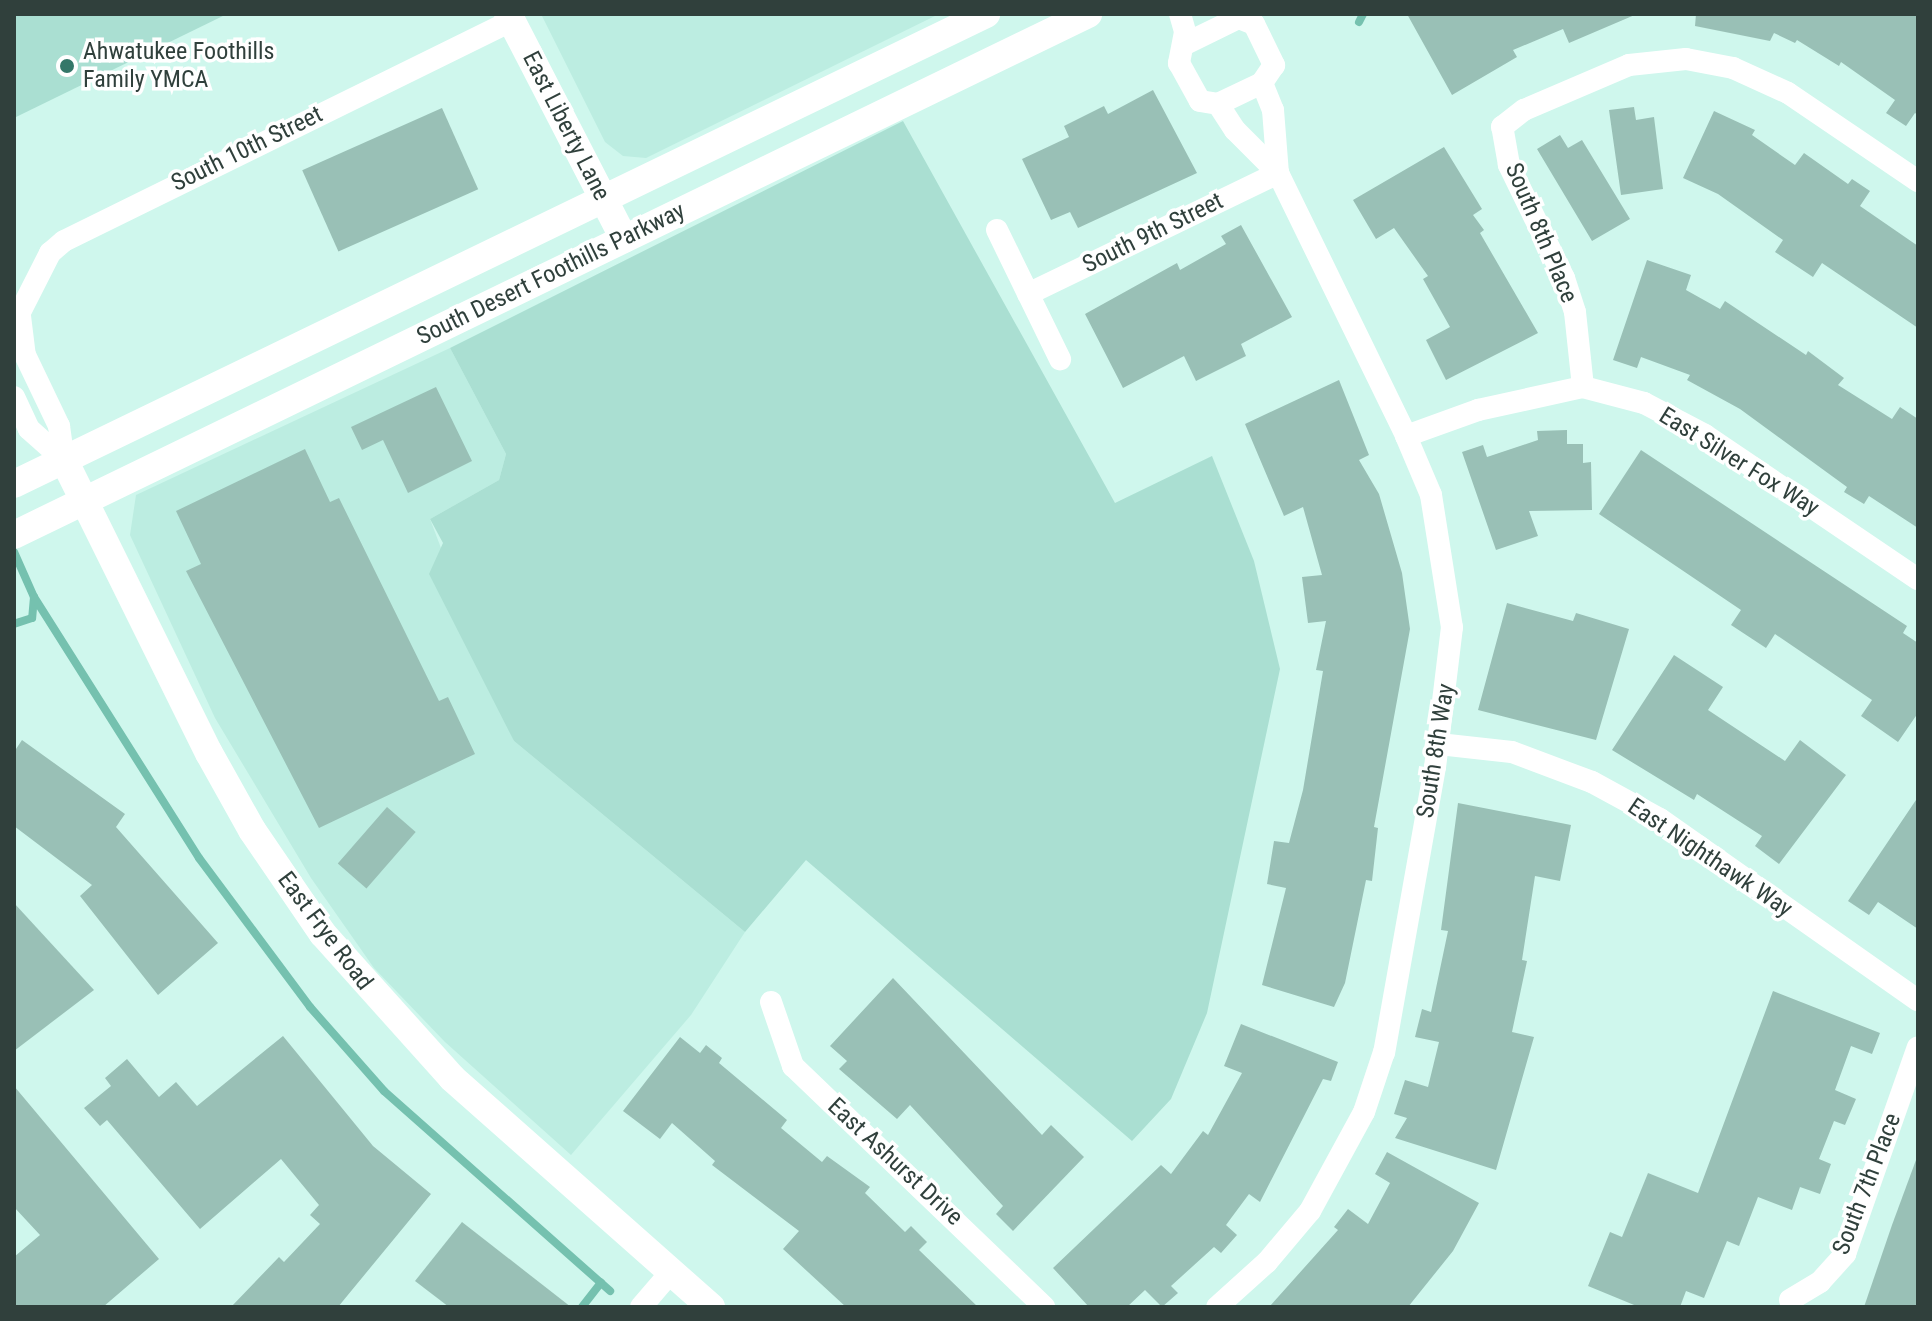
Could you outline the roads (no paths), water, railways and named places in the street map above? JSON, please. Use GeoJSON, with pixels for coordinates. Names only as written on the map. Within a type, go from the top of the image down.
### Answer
{"type":"FeatureCollection","features":[{"type":"Feature","properties":{"kind":"street","name":"South Desert Foothills Parkway"},"geometry":{"type":"LineString","coordinates":[[14,484],[986,14]]}},
{"type":"Feature","properties":{"kind":"street","name":"South Desert Foothills Parkway"},"geometry":{"type":"LineString","coordinates":[[19,532],[1088,14]]}},
{"type":"Feature","properties":{"kind":"street","name":"South 8th Way"},"geometry":{"type":"LineString","coordinates":[[1180,14],[1183,45],[1179,63],[1200,101],[1218,104],[1235,130],[1278,173],[1406,436],[1431,495],[1447,569],[1452,627],[1439,744],[1384,1052],[1364,1112],[1310,1211],[1267,1262],[1217,1307]]}},
{"type":"Feature","properties":{"kind":"street","name":"South 8th Way"},"geometry":{"type":"LineString","coordinates":[[1183,45],[1232,17],[1254,24],[1274,65],[1262,83],[1273,110],[1278,173]]}},
{"type":"Feature","properties":{"kind":"street","name":"East Liberty Lane"},"geometry":{"type":"LineString","coordinates":[[510,18],[624,239]]}},
{"type":"Feature","properties":{"kind":"street","name":"South 10th Street"},"geometry":{"type":"LineString","coordinates":[[17,320],[50,253],[64,241],[510,18]]}},
{"type":"Feature","properties":{"kind":"street","name":"South 8th Place"},"geometry":{"type":"LineString","coordinates":[[1583,387],[1579,340],[1564,278],[1509,165],[1502,127],[1524,110],[1629,65],[1686,59],[1733,68],[1788,93],[1918,181]]}},
{"type":"Feature","properties":{"kind":"street"},"geometry":{"type":"LineString","coordinates":[[1218,104],[1262,83]]}},
{"type":"Feature","properties":{"kind":"street","name":"South 9th Street"},"geometry":{"type":"LineString","coordinates":[[1028,294],[1278,173]]}},
{"type":"Feature","properties":{"kind":"street"},"geometry":{"type":"LineString","coordinates":[[997,230],[1060,359]]}},
{"type":"Feature","properties":{"kind":"street","name":"East Frye Road"},"geometry":{"type":"LineString","coordinates":[[17,320],[22,376],[59,426],[64,460],[209,753],[252,830],[323,934],[452,1078],[711,1307]]}},
{"type":"Feature","properties":{"kind":"street","name":"East Silver Fox Way"},"geometry":{"type":"LineString","coordinates":[[1406,436],[1478,410],[1583,387],[1644,403],[1705,435],[1918,579]]}},
{"type":"Feature","properties":{"kind":"street","name":"East Frye Road"},"geometry":{"type":"LineString","coordinates":[[14,397],[29,429],[64,460]]}},
{"type":"Feature","properties":{"kind":"street","name":"East Nighthawk Way"},"geometry":{"type":"LineString","coordinates":[[1439,744],[1512,752],[1592,782],[1660,819],[1918,1000]]}},
{"type":"Feature","properties":{"kind":"street","name":"East Ashurst Drive"},"geometry":{"type":"LineString","coordinates":[[771,1002],[793,1066],[1044,1307]]}},
{"type":"Feature","properties":{"kind":"street","name":"South 7th Place"},"geometry":{"type":"LineString","coordinates":[[1790,1300],[1820,1282],[1845,1254],[1918,1047]]}},
{"type":"Feature","properties":{"kind":"street"},"geometry":{"type":"LineString","coordinates":[[641,1307],[671,1272]]}},
{"type":"Feature","properties":{"kind":"waterway"},"geometry":{"type":"LineString","coordinates":[[1359,22],[1363,14]]}},
{"type":"Feature","properties":{"kind":"waterway"},"geometry":{"type":"LineString","coordinates":[[14,552],[34,597],[32,618],[14,624]]}},
{"type":"Feature","properties":{"kind":"waterway"},"geometry":{"type":"LineString","coordinates":[[34,597],[199,858],[310,1007],[384,1091],[610,1291]]}},
{"type":"Feature","properties":{"kind":"waterway"},"geometry":{"type":"LineString","coordinates":[[582,1307],[601,1283]]}},
{"type":"Feature","properties":{"kind":"place","name":"Ahwatukee Foothills Family YMCA"},"geometry":{"type":"Point","coordinates":[67,66]}}]}
